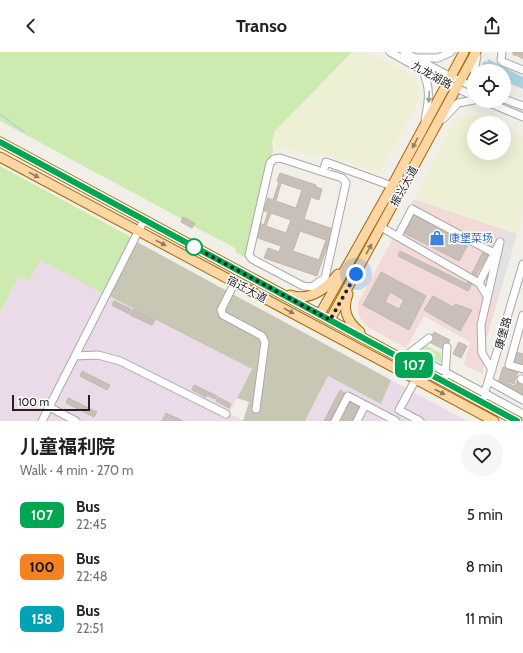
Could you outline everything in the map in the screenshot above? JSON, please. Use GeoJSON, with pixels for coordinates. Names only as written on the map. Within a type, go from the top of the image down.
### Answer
{"type":"FeatureCollection","features":[{"type":"Feature","properties":{"kind":"main road","name":"振兴大道"},"geometry":{"type":"LineString","coordinates":[[320,314],[392,186],[464,52]]}},
{"type":"Feature","properties":{"kind":"main road","name":"振兴大道"},"geometry":{"type":"LineString","coordinates":[[330,320],[477,52]]}},
{"type":"Feature","properties":{"kind":"main road","name":"宿迁大道"},"geometry":{"type":"LineString","coordinates":[[0,142],[445,382],[484,398],[517,421]]}},
{"type":"Feature","properties":{"kind":"main road","name":"宿迁大道"},"geometry":{"type":"LineString","coordinates":[[0,157],[416,379],[484,419],[494,421]]}},
{"type":"Feature","properties":{"kind":"main road"},"geometry":{"type":"LineString","coordinates":[[268,287],[297,297],[318,293],[327,287],[354,254]]}},
{"type":"Feature","properties":{"kind":"main road"},"geometry":{"type":"LineString","coordinates":[[362,262],[345,302],[346,313],[352,325],[383,349]]}},
{"type":"Feature","properties":{"kind":"street","name":"九龙湖路"},"geometry":{"type":"LineString","coordinates":[[390,52],[422,70],[459,85],[467,86]]}},
{"type":"Feature","properties":{"kind":"street","name":"九龙湖路"},"geometry":{"type":"LineString","coordinates":[[404,52],[449,81]]}},
{"type":"Feature","properties":{"kind":"street"},"geometry":{"type":"LineString","coordinates":[[414,58],[438,58],[451,52]]}},
{"type":"Feature","properties":{"kind":"street"},"geometry":{"type":"LineString","coordinates":[[475,64],[477,52]]}},
{"type":"Feature","properties":{"kind":"street"},"geometry":{"type":"LineString","coordinates":[[502,52],[501,60],[503,62],[523,70]]}},
{"type":"Feature","properties":{"kind":"street"},"geometry":{"type":"LineString","coordinates":[[422,70],[428,83],[429,92],[424,126]]}},
{"type":"Feature","properties":{"kind":"street","name":"九龙湖路"},"geometry":{"type":"LineString","coordinates":[[459,85],[467,91]]}},
{"type":"Feature","properties":{"kind":"street"},"geometry":{"type":"LineString","coordinates":[[436,128],[458,103],[467,101]]}},
{"type":"Feature","properties":{"kind":"street"},"geometry":{"type":"LineString","coordinates":[[511,102],[523,106]]}},
{"type":"Feature","properties":{"kind":"street"},"geometry":{"type":"LineString","coordinates":[[502,108],[523,117]]}},
{"type":"Feature","properties":{"kind":"street"},"geometry":{"type":"LineString","coordinates":[[280,158],[322,172],[342,178],[346,183],[325,278],[317,285],[309,287],[303,286],[258,262],[249,255],[270,164],[274,159],[280,158]]}},
{"type":"Feature","properties":{"kind":"street"},"geometry":{"type":"LineString","coordinates":[[322,172],[326,162],[392,186]]}},
{"type":"Feature","properties":{"kind":"street"},"geometry":{"type":"LineString","coordinates":[[398,236],[412,209],[494,253]]}},
{"type":"Feature","properties":{"kind":"street"},"geometry":{"type":"LineString","coordinates":[[42,421],[144,220]]}},
{"type":"Feature","properties":{"kind":"street"},"geometry":{"type":"LineString","coordinates":[[381,227],[479,283],[488,296]]}},
{"type":"Feature","properties":{"kind":"street"},"geometry":{"type":"LineString","coordinates":[[479,283],[500,242],[481,325],[480,339],[482,353],[492,370]]}},
{"type":"Feature","properties":{"kind":"street","name":"康堡路"},"geometry":{"type":"LineString","coordinates":[[484,398],[523,264]]}},
{"type":"Feature","properties":{"kind":"street"},"geometry":{"type":"LineString","coordinates":[[235,282],[222,307],[222,312],[262,336],[265,342],[256,409]]}},
{"type":"Feature","properties":{"kind":"street"},"geometry":{"type":"LineString","coordinates":[[523,318],[508,365],[523,369]]}},
{"type":"Feature","properties":{"kind":"street"},"geometry":{"type":"LineString","coordinates":[[401,358],[429,338]]}},
{"type":"Feature","properties":{"kind":"street"},"geometry":{"type":"LineString","coordinates":[[515,342],[523,345]]}},
{"type":"Feature","properties":{"kind":"street"},"geometry":{"type":"LineString","coordinates":[[445,382],[447,347]]}},
{"type":"Feature","properties":{"kind":"street"},"geometry":{"type":"LineString","coordinates":[[410,353],[446,372],[484,398],[523,414]]}},
{"type":"Feature","properties":{"kind":"street"},"geometry":{"type":"LineString","coordinates":[[75,356],[98,355],[120,361],[226,414]]}},
{"type":"Feature","properties":{"kind":"street"},"geometry":{"type":"LineString","coordinates":[[335,421],[348,396],[395,420],[416,379]]}},
{"type":"Feature","properties":{"kind":"street"},"geometry":{"type":"LineString","coordinates":[[489,381],[523,400]]}},
{"type":"Feature","properties":{"kind":"street"},"geometry":{"type":"LineString","coordinates":[[357,421],[365,405]]}},
{"type":"Feature","properties":{"kind":"street"},"geometry":{"type":"LineString","coordinates":[[49,407],[76,421]]}},
{"type":"Feature","properties":{"kind":"street"},"geometry":{"type":"LineString","coordinates":[[399,410],[420,421]]}},
{"type":"Feature","properties":{"kind":"shaded area"},"geometry":{"type":"Polygon","coordinates":[[[352,52],[367,52],[412,75],[416,79],[420,89],[419,100],[379,174],[325,154],[320,154],[318,157],[310,156],[274,144],[272,141],[275,131],[352,52]]]}},
{"type":"Feature","properties":{"kind":"shaded area"},"geometry":{"type":"Polygon","coordinates":[[[471,115],[474,116],[467,116],[467,160],[511,160],[511,131],[523,136],[523,212],[517,234],[414,199],[456,118],[471,115]]]}},
{"type":"Feature","properties":{"kind":"shaded area"},"geometry":{"type":"Polygon","coordinates":[[[414,199],[517,234],[486,340],[483,374],[464,365],[470,342],[424,316],[406,348],[366,326],[359,316],[358,303],[414,199]]]}},
{"type":"Feature","properties":{"kind":"shaded area"},"geometry":{"type":"Polygon","coordinates":[[[502,229],[517,234],[499,294],[473,284],[502,229]]]}},
{"type":"Feature","properties":{"kind":"shaded area"},"geometry":{"type":"Polygon","coordinates":[[[137,242],[391,380],[381,404],[328,376],[305,421],[243,421],[249,402],[237,398],[252,369],[109,296],[137,242]]]}},
{"type":"Feature","properties":{"kind":"shaded area"},"geometry":{"type":"Polygon","coordinates":[[[40,260],[252,369],[229,413],[244,421],[0,421],[0,313],[19,276],[40,260]]]}},
{"type":"Feature","properties":{"kind":"shaded area"},"geometry":{"type":"Polygon","coordinates":[[[328,376],[381,404],[391,380],[467,421],[305,421],[328,376]]]}},
{"type":"Feature","properties":{"kind":"green space"},"geometry":{"type":"Polygon","coordinates":[[[0,52],[352,52],[275,131],[272,141],[273,150],[247,258],[236,253],[235,248],[193,226],[195,222],[183,217],[182,219],[0,121],[0,52]]]}},
{"type":"Feature","properties":{"kind":"green space"},"geometry":{"type":"Polygon","coordinates":[[[0,166],[131,237],[102,293],[40,260],[29,281],[19,276],[0,313],[0,166]]]}},
{"type":"Feature","properties":{"kind":"green space"},"geometry":{"type":"Polygon","coordinates":[[[425,345],[441,353],[441,363],[417,350],[425,345]]]}},
{"type":"Feature","properties":{"kind":"water"},"geometry":{"type":"Polygon","coordinates":[[[488,59],[498,64],[487,64],[488,59]]]}},
{"type":"Feature","properties":{"kind":"water"},"geometry":{"type":"Polygon","coordinates":[[[511,71],[523,77],[523,89],[511,84],[511,71]]]}},
{"type":"Feature","properties":{"kind":"building"},"geometry":{"type":"Polygon","coordinates":[[[513,52],[523,52],[523,59],[513,55],[513,52]]]}},
{"type":"Feature","properties":{"kind":"building"},"geometry":{"type":"Polygon","coordinates":[[[280,173],[316,185],[316,187],[322,189],[319,200],[311,197],[304,219],[333,229],[317,276],[264,258],[268,248],[279,252],[281,246],[255,237],[260,223],[264,225],[268,212],[264,211],[268,198],[273,200],[279,182],[277,181],[280,173]],[[281,183],[276,201],[296,208],[302,190],[281,183]],[[271,213],[266,226],[286,233],[291,220],[271,213]],[[300,231],[293,251],[319,260],[326,240],[300,231]]]}},
{"type":"Feature","properties":{"kind":"building","name":"康堡菜场"},"geometry":{"type":"Polygon","coordinates":[[[414,215],[469,243],[459,261],[404,233],[414,215]]]}},
{"type":"Feature","properties":{"kind":"building"},"geometry":{"type":"Polygon","coordinates":[[[183,217],[195,223],[192,228],[181,222],[183,217]]]}},
{"type":"Feature","properties":{"kind":"building"},"geometry":{"type":"Polygon","coordinates":[[[484,250],[489,253],[475,277],[471,275],[484,250]]]}},
{"type":"Feature","properties":{"kind":"building"},"geometry":{"type":"Polygon","coordinates":[[[400,251],[467,284],[469,278],[474,280],[468,291],[398,256],[400,251]]]}},
{"type":"Feature","properties":{"kind":"building"},"geometry":{"type":"Polygon","coordinates":[[[381,272],[426,296],[409,330],[363,305],[381,272]],[[390,292],[385,302],[399,309],[404,300],[390,292]]]}},
{"type":"Feature","properties":{"kind":"building"},"geometry":{"type":"Polygon","coordinates":[[[433,296],[453,307],[455,304],[472,310],[460,331],[424,310],[433,296]]]}},
{"type":"Feature","properties":{"kind":"building"},"geometry":{"type":"Polygon","coordinates":[[[114,301],[131,309],[129,314],[112,305],[114,301]]]}},
{"type":"Feature","properties":{"kind":"building"},"geometry":{"type":"Polygon","coordinates":[[[133,309],[155,320],[152,325],[130,315],[133,309]]]}},
{"type":"Feature","properties":{"kind":"building"},"geometry":{"type":"Polygon","coordinates":[[[434,332],[450,340],[445,350],[429,342],[434,332]]]}},
{"type":"Feature","properties":{"kind":"building"},"geometry":{"type":"Polygon","coordinates":[[[459,342],[467,346],[461,358],[453,354],[459,342]]]}},
{"type":"Feature","properties":{"kind":"building"},"geometry":{"type":"Polygon","coordinates":[[[515,352],[523,354],[523,366],[512,363],[515,352]]]}},
{"type":"Feature","properties":{"kind":"building"},"geometry":{"type":"Polygon","coordinates":[[[503,367],[512,369],[508,383],[514,386],[512,391],[498,383],[503,367]]]}},
{"type":"Feature","properties":{"kind":"building"},"geometry":{"type":"Polygon","coordinates":[[[513,370],[518,371],[514,384],[509,382],[513,370]]]}},
{"type":"Feature","properties":{"kind":"building"},"geometry":{"type":"Polygon","coordinates":[[[82,371],[110,385],[107,390],[80,376],[82,371]]]}},
{"type":"Feature","properties":{"kind":"building"},"geometry":{"type":"Polygon","coordinates":[[[518,380],[523,383],[523,395],[513,389],[518,380]]]}},
{"type":"Feature","properties":{"kind":"building"},"geometry":{"type":"Polygon","coordinates":[[[194,385],[217,396],[215,399],[207,395],[206,397],[192,390],[194,385]]]}},
{"type":"Feature","properties":{"kind":"building"},"geometry":{"type":"Polygon","coordinates":[[[340,390],[346,394],[333,421],[324,421],[340,390]]]}},
{"type":"Feature","properties":{"kind":"building"},"geometry":{"type":"Polygon","coordinates":[[[218,397],[231,404],[229,408],[216,401],[218,397]]]}},
{"type":"Feature","properties":{"kind":"building"},"geometry":{"type":"Polygon","coordinates":[[[68,398],[97,412],[94,417],[66,403],[68,398]]]}},
{"type":"Feature","properties":{"kind":"building"},"geometry":{"type":"Polygon","coordinates":[[[351,400],[361,405],[353,421],[341,421],[351,400]]]}},
{"type":"Feature","properties":{"kind":"building"},"geometry":{"type":"Polygon","coordinates":[[[166,413],[183,421],[162,421],[166,413]]]}},
{"type":"Feature","properties":{"kind":"waterway"},"geometry":{"type":"LineString","coordinates":[[0,114],[24,132]]}},
{"type":"Feature","properties":{"kind":"tunnel"},"geometry":{"type":"LineString","coordinates":[[429,338],[447,347]]}},
{"type":"Feature","properties":{"kind":"bus line","name":"107"},"geometry":{"type":"LineString","coordinates":[[0,142],[517,421]]}},
{"type":"Feature","properties":{"kind":"place","name":"康堡菜场"},"geometry":{"type":"Point","coordinates":[437,238]}},
{"type":"Feature","properties":{"kind":"route"},"geometry":{"type":"LineString","coordinates":[[194,247],[330,320],[356,274]]}}]}
